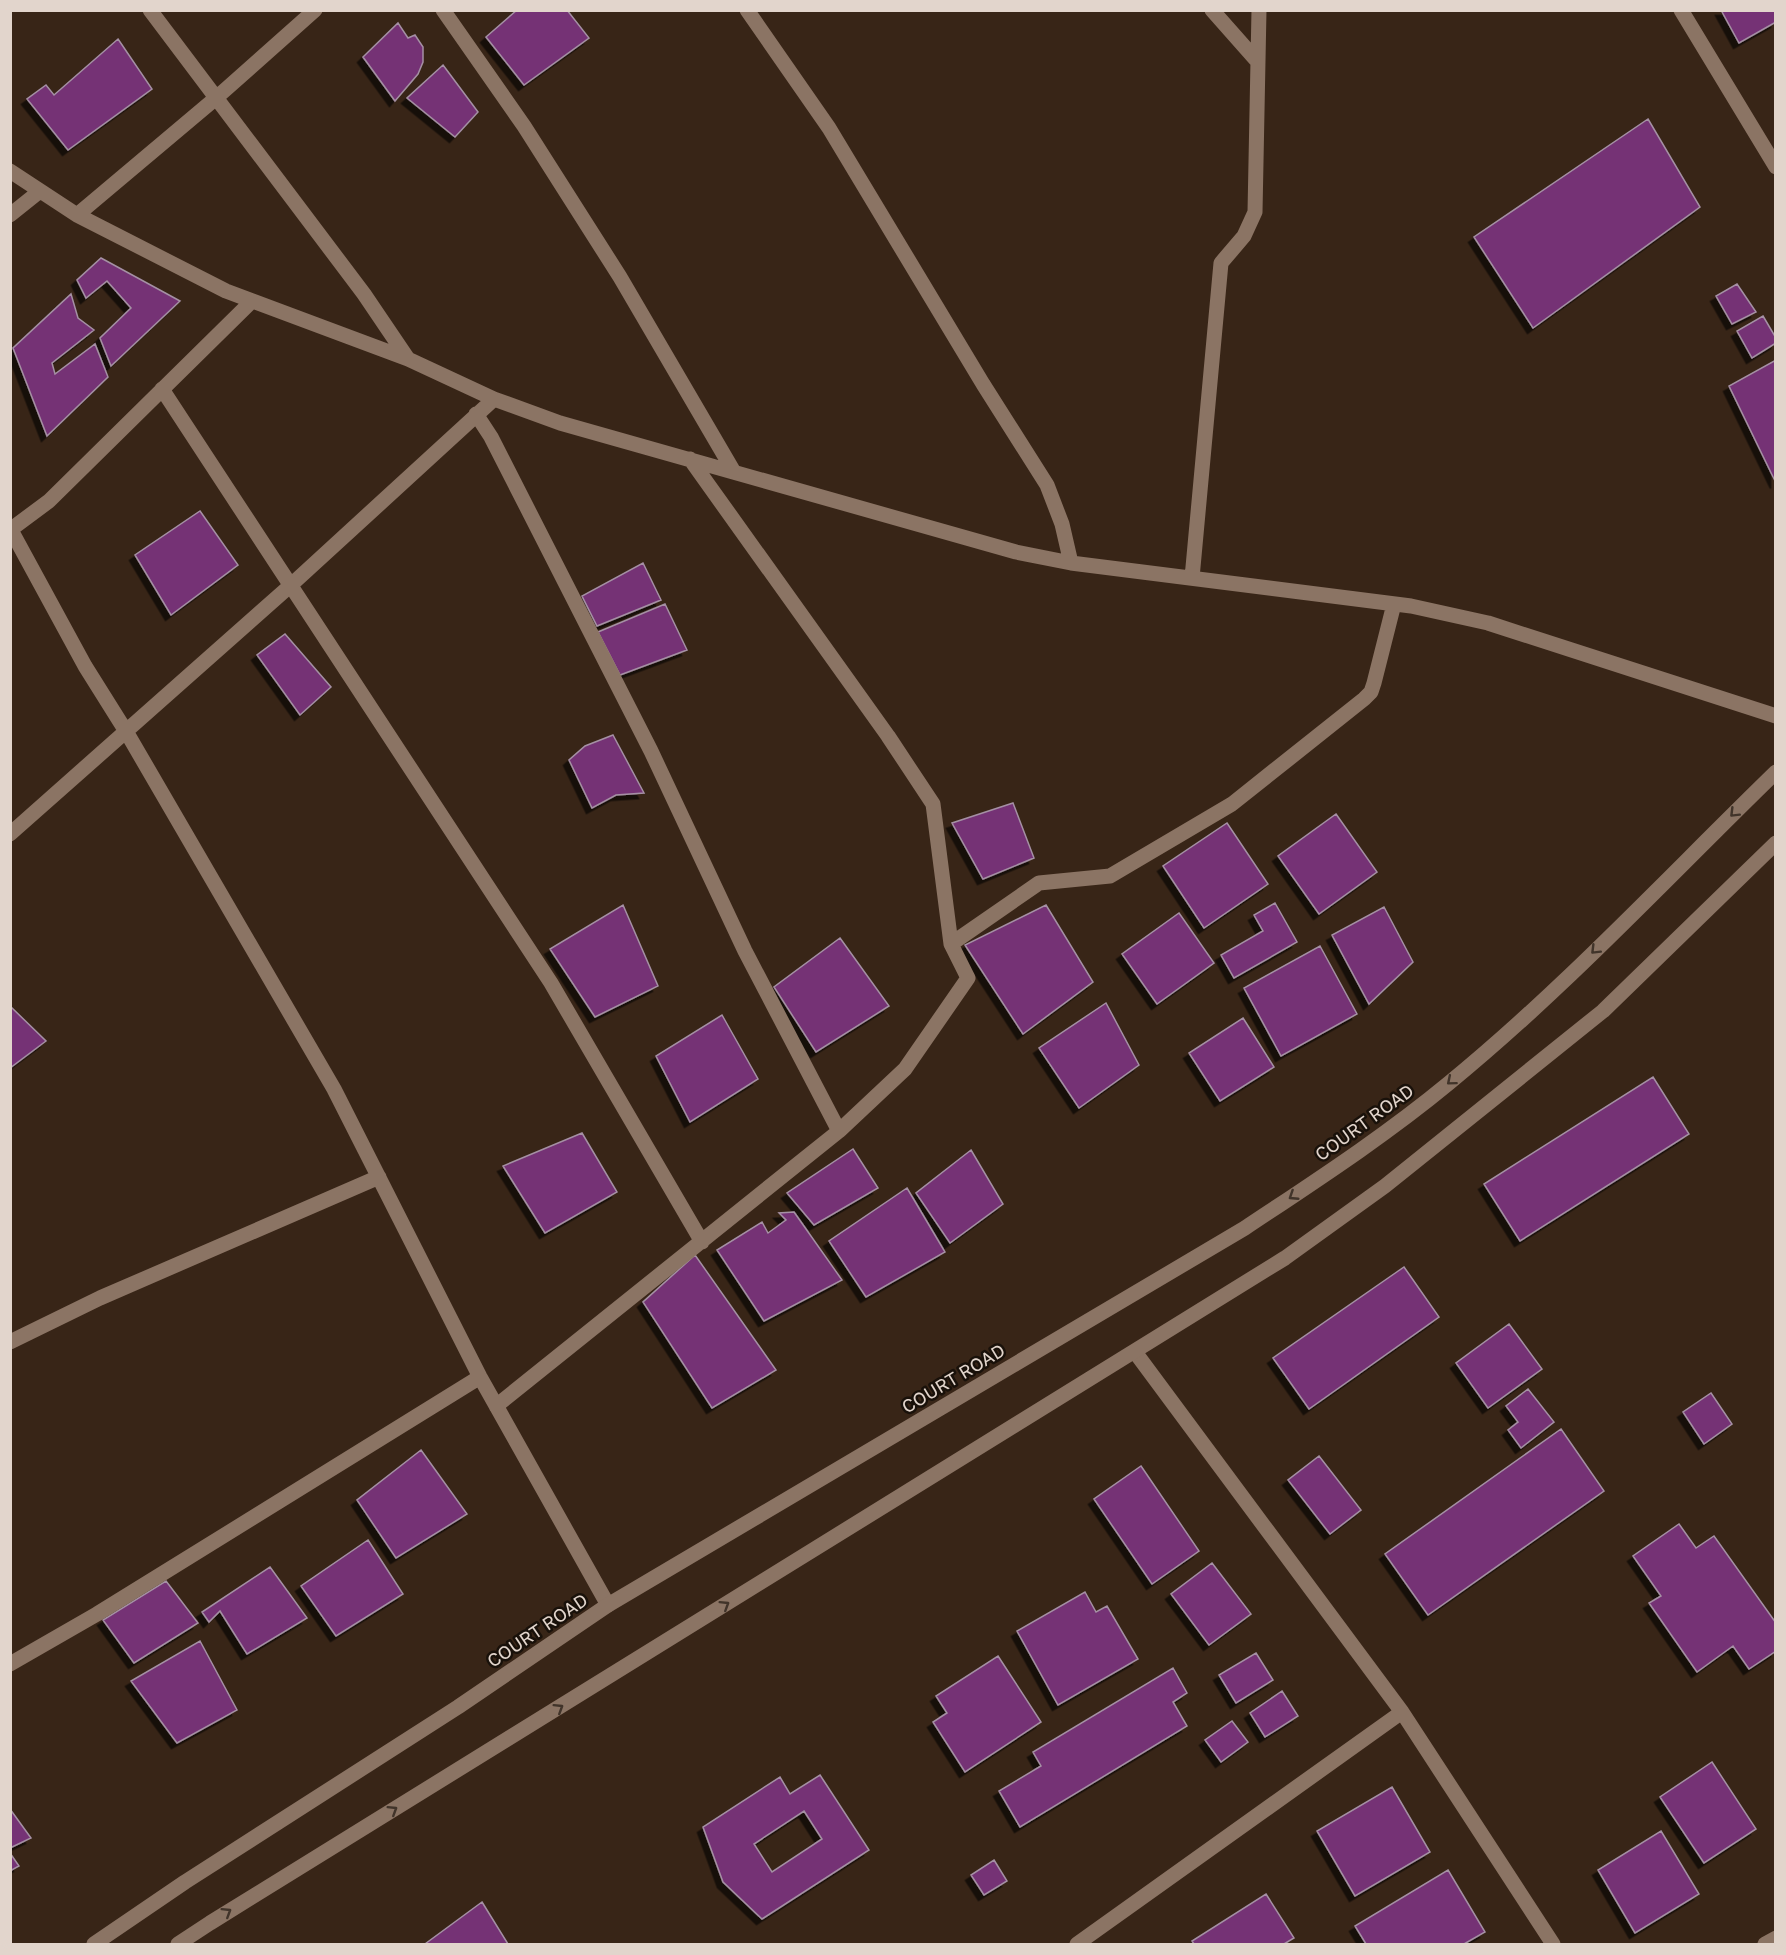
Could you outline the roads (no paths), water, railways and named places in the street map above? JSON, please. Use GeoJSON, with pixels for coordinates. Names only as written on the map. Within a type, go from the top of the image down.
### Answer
{"type":"FeatureCollection","features":[{"type":"Feature","properties":{"kind":"street"},"geometry":{"type":"LineString","coordinates":[[150,10],[364,294],[408,359]]}},
{"type":"Feature","properties":{"kind":"street"},"geometry":{"type":"LineString","coordinates":[[77,215],[216,98],[315,10]]}},
{"type":"Feature","properties":{"kind":"street"},"geometry":{"type":"LineString","coordinates":[[443,10],[524,126],[620,277],[734,472]]}},
{"type":"Feature","properties":{"kind":"street"},"geometry":{"type":"LineString","coordinates":[[747,10],[829,128],[983,384],[1047,485],[1062,524],[1071,563]]}},
{"type":"Feature","properties":{"kind":"street"},"geometry":{"type":"LineString","coordinates":[[1212,10],[1258,62]]}},
{"type":"Feature","properties":{"kind":"street"},"geometry":{"type":"LineString","coordinates":[[1192,578],[1221,264],[1245,236],[1255,212],[1259,10]]}},
{"type":"Feature","properties":{"kind":"street"},"geometry":{"type":"LineString","coordinates":[[1681,10],[1774,160]]}},
{"type":"Feature","properties":{"kind":"street"},"geometry":{"type":"LineString","coordinates":[[10,171],[77,215],[226,291],[408,359],[494,399],[560,423],[1016,552],[1071,563],[1394,604],[1488,623],[1776,716]]}},
{"type":"Feature","properties":{"kind":"street"},"geometry":{"type":"LineString","coordinates":[[10,215],[40,191]]}},
{"type":"Feature","properties":{"kind":"street"},"geometry":{"type":"LineString","coordinates":[[252,301],[50,501],[11,530],[85,666],[127,733],[334,1089],[480,1377],[608,1605]]}},
{"type":"Feature","properties":{"kind":"street"},"geometry":{"type":"LineString","coordinates":[[162,389],[551,983],[702,1242]]}},
{"type":"Feature","properties":{"kind":"street"},"geometry":{"type":"LineString","coordinates":[[10,834],[127,733],[494,399]]}},
{"type":"Feature","properties":{"kind":"street"},"geometry":{"type":"LineString","coordinates":[[476,414],[496,447],[651,751],[745,951],[840,1131]]}},
{"type":"Feature","properties":{"kind":"street"},"geometry":{"type":"LineString","coordinates":[[496,1406],[840,1131],[905,1069],[969,978],[951,944],[933,804],[888,736],[690,459]]}},
{"type":"Feature","properties":{"kind":"street"},"geometry":{"type":"LineString","coordinates":[[951,944],[1039,883],[1110,876],[1232,804],[1371,692],[1394,604]]}},
{"type":"Feature","properties":{"kind":"street","name":"COURT ROAD"},"geometry":{"type":"LineString","coordinates":[[94,1944],[185,1882],[458,1707],[608,1605],[1245,1228],[1338,1167],[1449,1083],[1551,994],[1776,772]]}},
{"type":"Feature","properties":{"kind":"street"},"geometry":{"type":"LineString","coordinates":[[178,1944],[1285,1258],[1385,1186],[1603,1011],[1776,843]]}},
{"type":"Feature","properties":{"kind":"street"},"geometry":{"type":"LineString","coordinates":[[10,1342],[100,1298],[379,1177]]}},
{"type":"Feature","properties":{"kind":"street"},"geometry":{"type":"LineString","coordinates":[[1135,1352],[1402,1712],[1553,1944]]}},
{"type":"Feature","properties":{"kind":"street"},"geometry":{"type":"LineString","coordinates":[[10,1664],[97,1614],[480,1377]]}},
{"type":"Feature","properties":{"kind":"street"},"geometry":{"type":"LineString","coordinates":[[1081,1943],[1402,1712]]}},
{"type":"Feature","properties":{"kind":"street"},"geometry":{"type":"LineString","coordinates":[[1765,1944],[1776,1938]]}}]}
